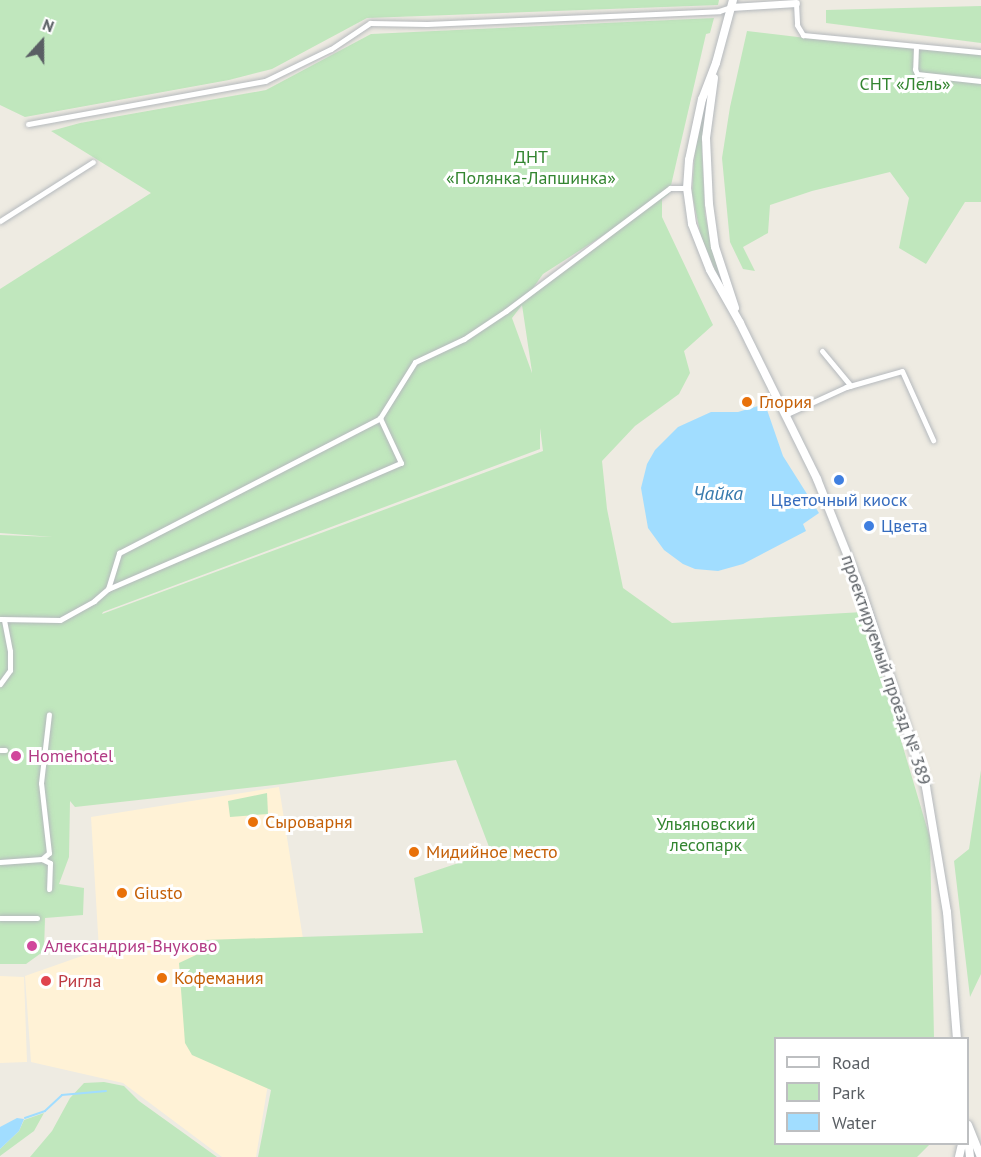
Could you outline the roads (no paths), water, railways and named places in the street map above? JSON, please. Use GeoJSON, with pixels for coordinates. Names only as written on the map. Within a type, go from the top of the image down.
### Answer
{"type":"FeatureCollection","features":[{"type":"Feature","properties":{"kind":"main road","name":"проектируемый проезд № 389"},"geometry":{"type":"LineString","coordinates":[[732,3],[693,135],[687,188],[696,239],[724,298],[740,323],[787,414],[817,479],[861,589],[926,787],[947,912],[957,1037]]}},
{"type":"Feature","properties":{"kind":"main road","name":"проектируемый проезд № 389"},"geometry":{"type":"LineString","coordinates":[[716,63],[706,138],[711,226],[721,268],[740,323]]}},
{"type":"Feature","properties":{"kind":"main road"},"geometry":{"type":"LineString","coordinates":[[969,1129],[981,1157]]}},
{"type":"Feature","properties":{"kind":"main road"},"geometry":{"type":"LineString","coordinates":[[969,1142],[970,1157]]}},
{"type":"Feature","properties":{"kind":"street"},"geometry":{"type":"LineString","coordinates":[[28,124],[265,81],[331,49],[370,23],[427,24],[719,11],[732,3],[796,3],[798,25],[804,35],[981,52]]}},
{"type":"Feature","properties":{"kind":"street"},"geometry":{"type":"LineString","coordinates":[[916,46],[915,69],[917,74],[981,81]]}},
{"type":"Feature","properties":{"kind":"street"},"geometry":{"type":"LineString","coordinates":[[0,221],[93,162]]}},
{"type":"Feature","properties":{"kind":"street"},"geometry":{"type":"LineString","coordinates":[[108,589],[119,553],[380,418],[415,362],[464,339],[506,311],[670,188],[687,188]]}},
{"type":"Feature","properties":{"kind":"street"},"geometry":{"type":"LineString","coordinates":[[822,351],[851,386]]}},
{"type":"Feature","properties":{"kind":"street"},"geometry":{"type":"LineString","coordinates":[[787,414],[851,386],[902,371],[933,440]]}},
{"type":"Feature","properties":{"kind":"street"},"geometry":{"type":"LineString","coordinates":[[0,684],[10,670],[10,651],[2,620],[60,620],[94,601],[108,589],[401,463],[380,418]]}},
{"type":"Feature","properties":{"kind":"street"},"geometry":{"type":"LineString","coordinates":[[42,860],[49,853],[50,843],[41,783],[49,714]]}},
{"type":"Feature","properties":{"kind":"street"},"geometry":{"type":"LineString","coordinates":[[0,862],[42,860],[50,862],[49,889]]}},
{"type":"Feature","properties":{"kind":"street"},"geometry":{"type":"LineString","coordinates":[[0,918],[37,918]]}},
{"type":"Feature","properties":{"kind":"water","name":"Чайка"},"geometry":{"type":"Polygon","coordinates":[[[765,404],[783,456],[819,513],[803,524],[806,531],[743,564],[718,571],[695,569],[683,564],[664,550],[648,528],[641,488],[647,464],[655,450],[678,427],[711,412],[738,412],[765,404]]]}},
{"type":"Feature","properties":{"kind":"water"},"geometry":{"type":"Polygon","coordinates":[[[17,1118],[24,1119],[19,1131],[0,1149],[0,1127],[17,1118]]]}},
{"type":"Feature","properties":{"kind":"waterway"},"geometry":{"type":"LineString","coordinates":[[25,1118],[45,1111],[62,1095],[106,1091]]}},
{"type":"Feature","properties":{"kind":"place","name":"Глория"},"geometry":{"type":"Point","coordinates":[747,402]}},
{"type":"Feature","properties":{"kind":"place","name":"Цветочный киоск"},"geometry":{"type":"Point","coordinates":[839,480]}},
{"type":"Feature","properties":{"kind":"place","name":"Цвета"},"geometry":{"type":"Point","coordinates":[869,526]}},
{"type":"Feature","properties":{"kind":"place","name":"Homehotel"},"geometry":{"type":"Point","coordinates":[16,756]}},
{"type":"Feature","properties":{"kind":"place","name":"Сыроварня"},"geometry":{"type":"Point","coordinates":[253,822]}},
{"type":"Feature","properties":{"kind":"place","name":"Мидийное место"},"geometry":{"type":"Point","coordinates":[414,852]}},
{"type":"Feature","properties":{"kind":"place","name":"Giusto"},"geometry":{"type":"Point","coordinates":[122,893]}},
{"type":"Feature","properties":{"kind":"place","name":"Александрия-Внуково"},"geometry":{"type":"Point","coordinates":[32,946]}},
{"type":"Feature","properties":{"kind":"place","name":"Кофемания"},"geometry":{"type":"Point","coordinates":[162,978]}},
{"type":"Feature","properties":{"kind":"place","name":"Ригла"},"geometry":{"type":"Point","coordinates":[46,981]}},
{"type":"Feature","properties":{"kind":"park label","name":"СНТ «Лель»"},"geometry":{"type":"Point","coordinates":[905,84]}},
{"type":"Feature","properties":{"kind":"park label","name":"ДНТ «Полянка-Лапшинка»"},"geometry":{"type":"Point","coordinates":[531,168]}},
{"type":"Feature","properties":{"kind":"park label","name":"Ульяновский лесопарк"},"geometry":{"type":"Point","coordinates":[706,835]}}]}
